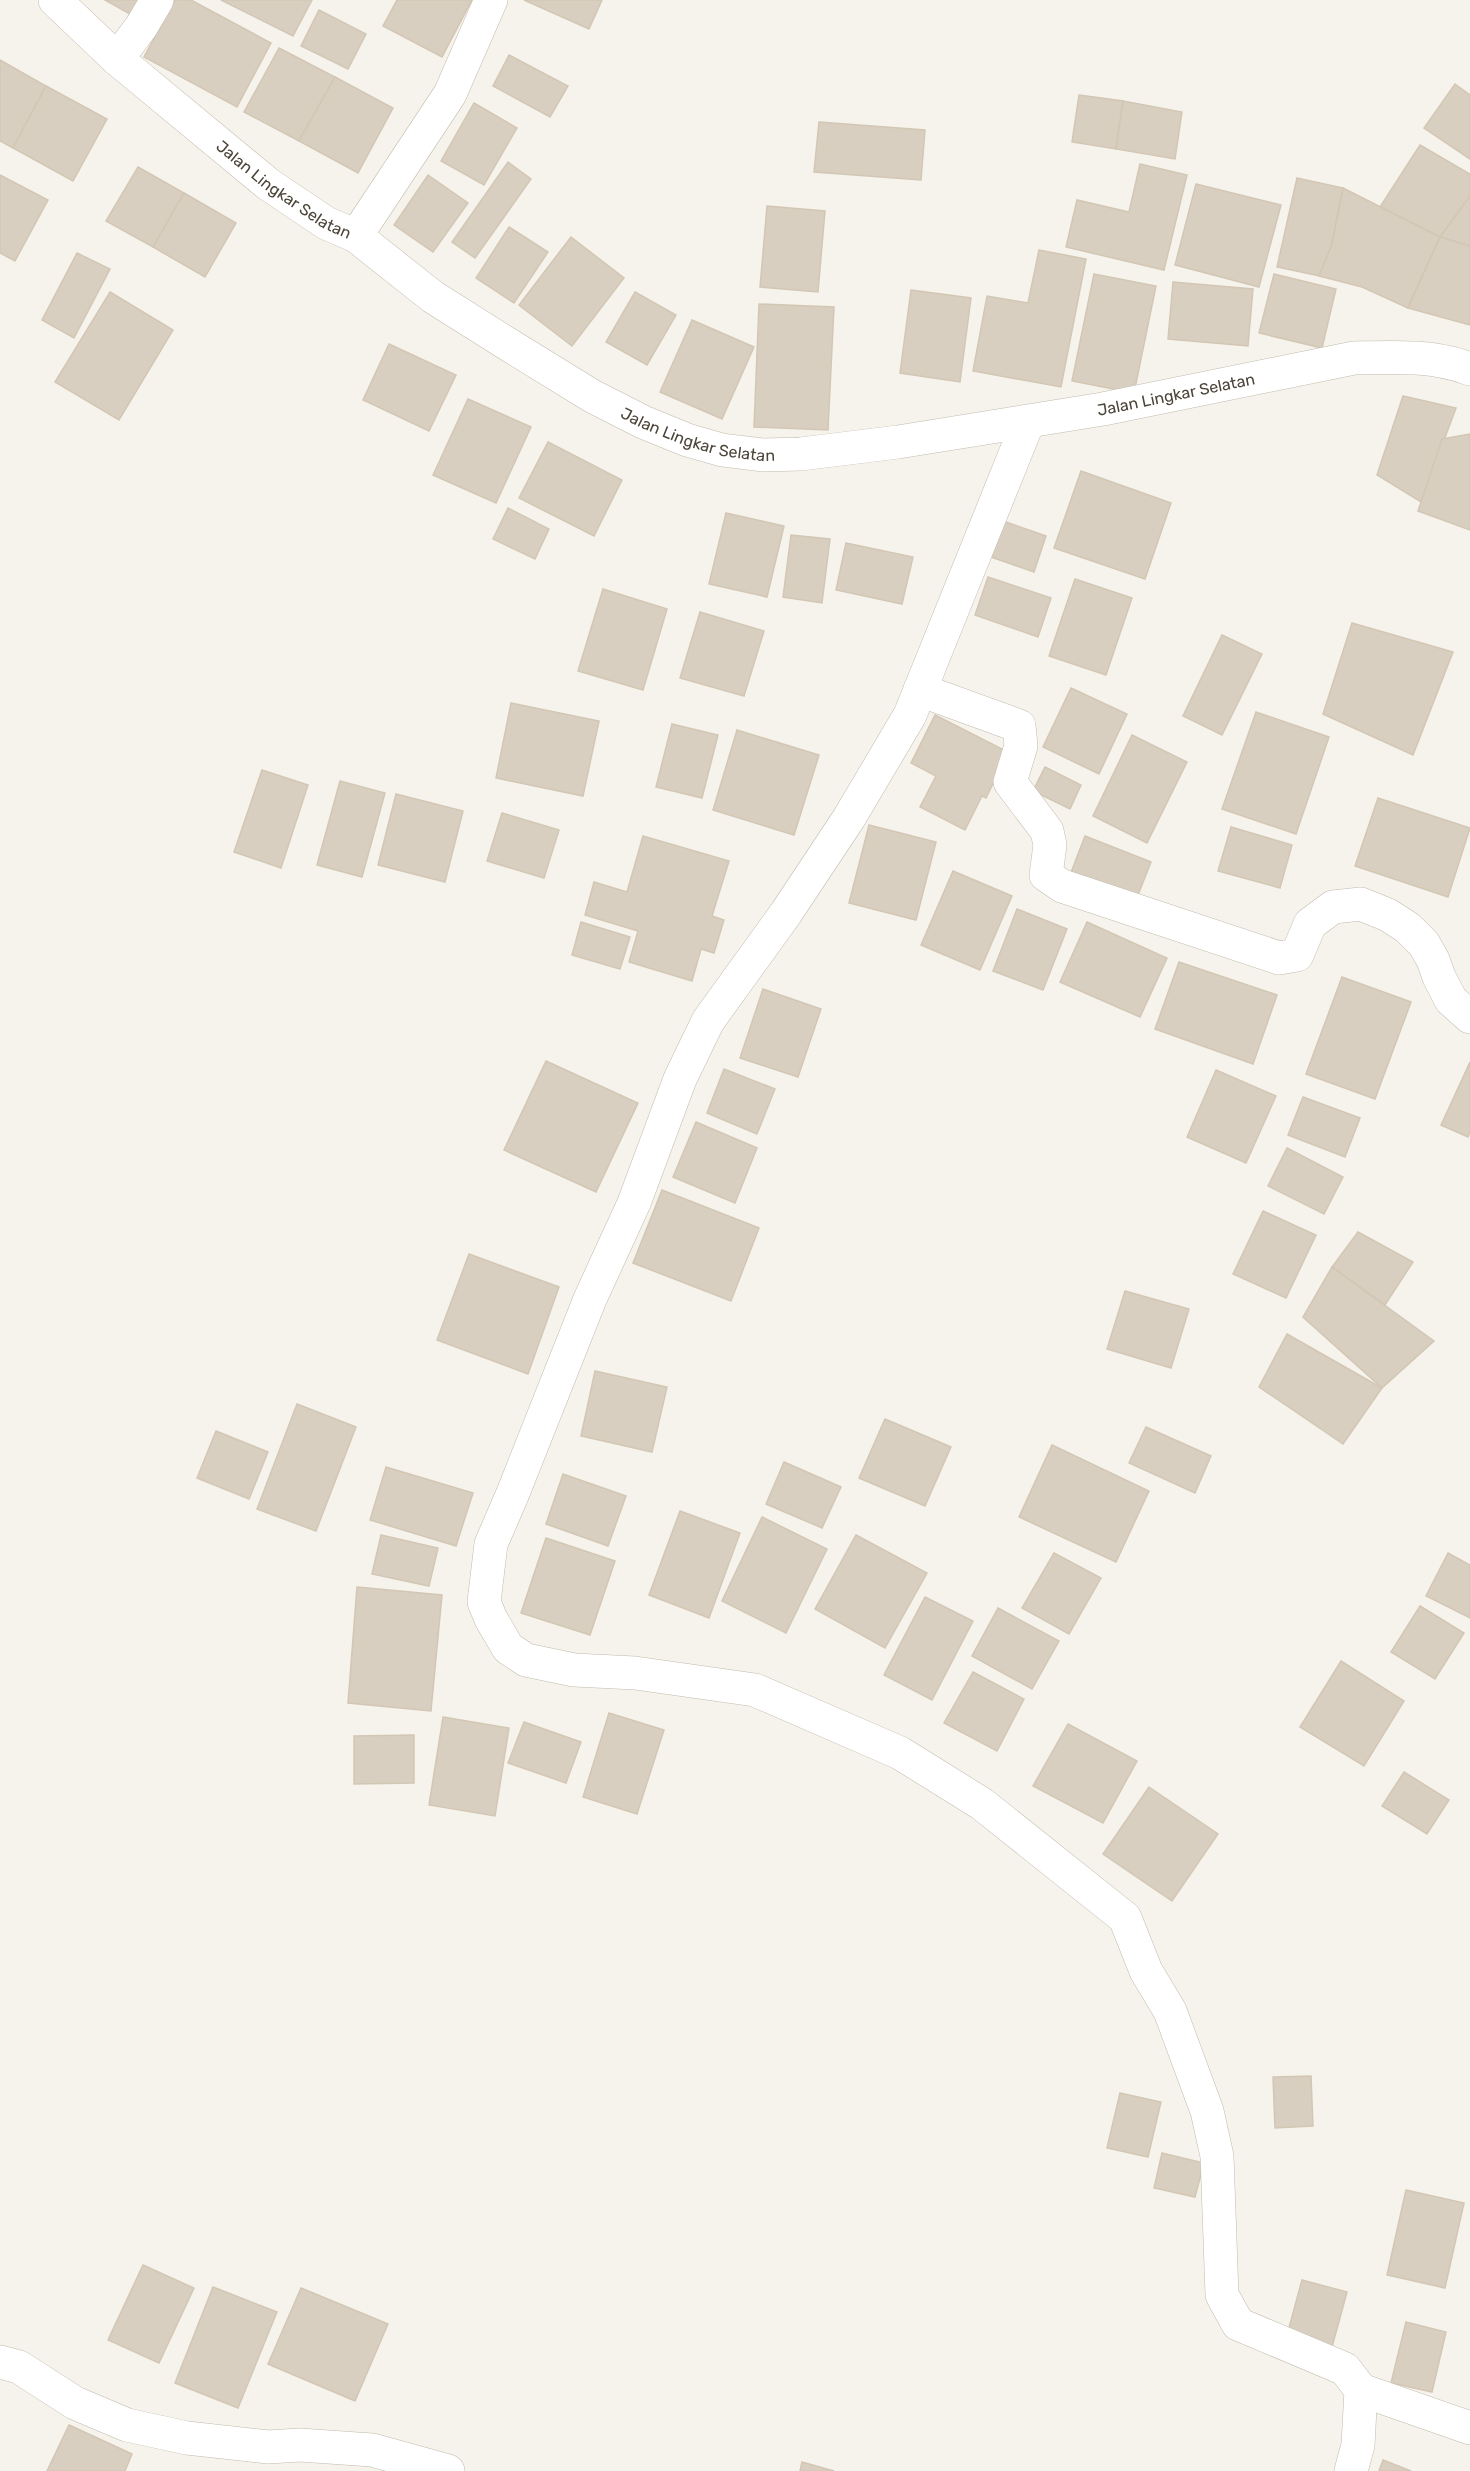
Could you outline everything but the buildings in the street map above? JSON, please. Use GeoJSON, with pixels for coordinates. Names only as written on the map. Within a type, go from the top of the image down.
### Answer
{"type":"FeatureCollection","features":[{"type":"Feature","properties":{"kind":"street","name":"Jalan Lingkar Selatan"},"geometry":{"type":"LineString","coordinates":[[56,0],[117,59],[268,184],[326,223],[356,236],[433,297],[592,396],[643,422],[687,440],[722,450],[762,455],[801,454],[898,442],[1028,422],[1354,358],[1426,359],[1470,369]]}},
{"type":"Feature","properties":{"kind":"street"},"geometry":{"type":"LineString","coordinates":[[117,59],[141,27],[157,0]]}},
{"type":"Feature","properties":{"kind":"street"},"geometry":{"type":"LineString","coordinates":[[356,236],[450,94],[491,0]]}},
{"type":"Feature","properties":{"kind":"street"},"geometry":{"type":"LineString","coordinates":[[1028,422],[910,715],[849,818],[786,914],[708,1021],[680,1079],[634,1203],[590,1299],[491,1544],[484,1602],[508,1648],[526,1660],[574,1670],[635,1673],[755,1690],[900,1753],[982,1804],[1125,1918],[1146,1971],[1170,2011],[1207,2110],[1217,2156],[1222,2295],[1238,2324],[1345,2369],[1361,2390],[1470,2428]]}},
{"type":"Feature","properties":{"kind":"street"},"geometry":{"type":"LineString","coordinates":[[920,690],[1019,726],[1022,746],[1010,782],[1047,831],[1050,845],[1046,875],[1062,886],[1125,909],[1279,958],[1297,955],[1310,924],[1333,907],[1361,904],[1388,915],[1408,928],[1424,944],[1450,1000],[1470,1017]]}},
{"type":"Feature","properties":{"kind":"street"},"geometry":{"type":"LineString","coordinates":[[0,2362],[19,2367],[75,2403],[127,2425],[187,2438],[268,2447],[300,2445],[372,2450],[448,2471]]}},
{"type":"Feature","properties":{"kind":"street"},"geometry":{"type":"LineString","coordinates":[[1352,2471],[1358,2445],[1361,2390]]}}]}
